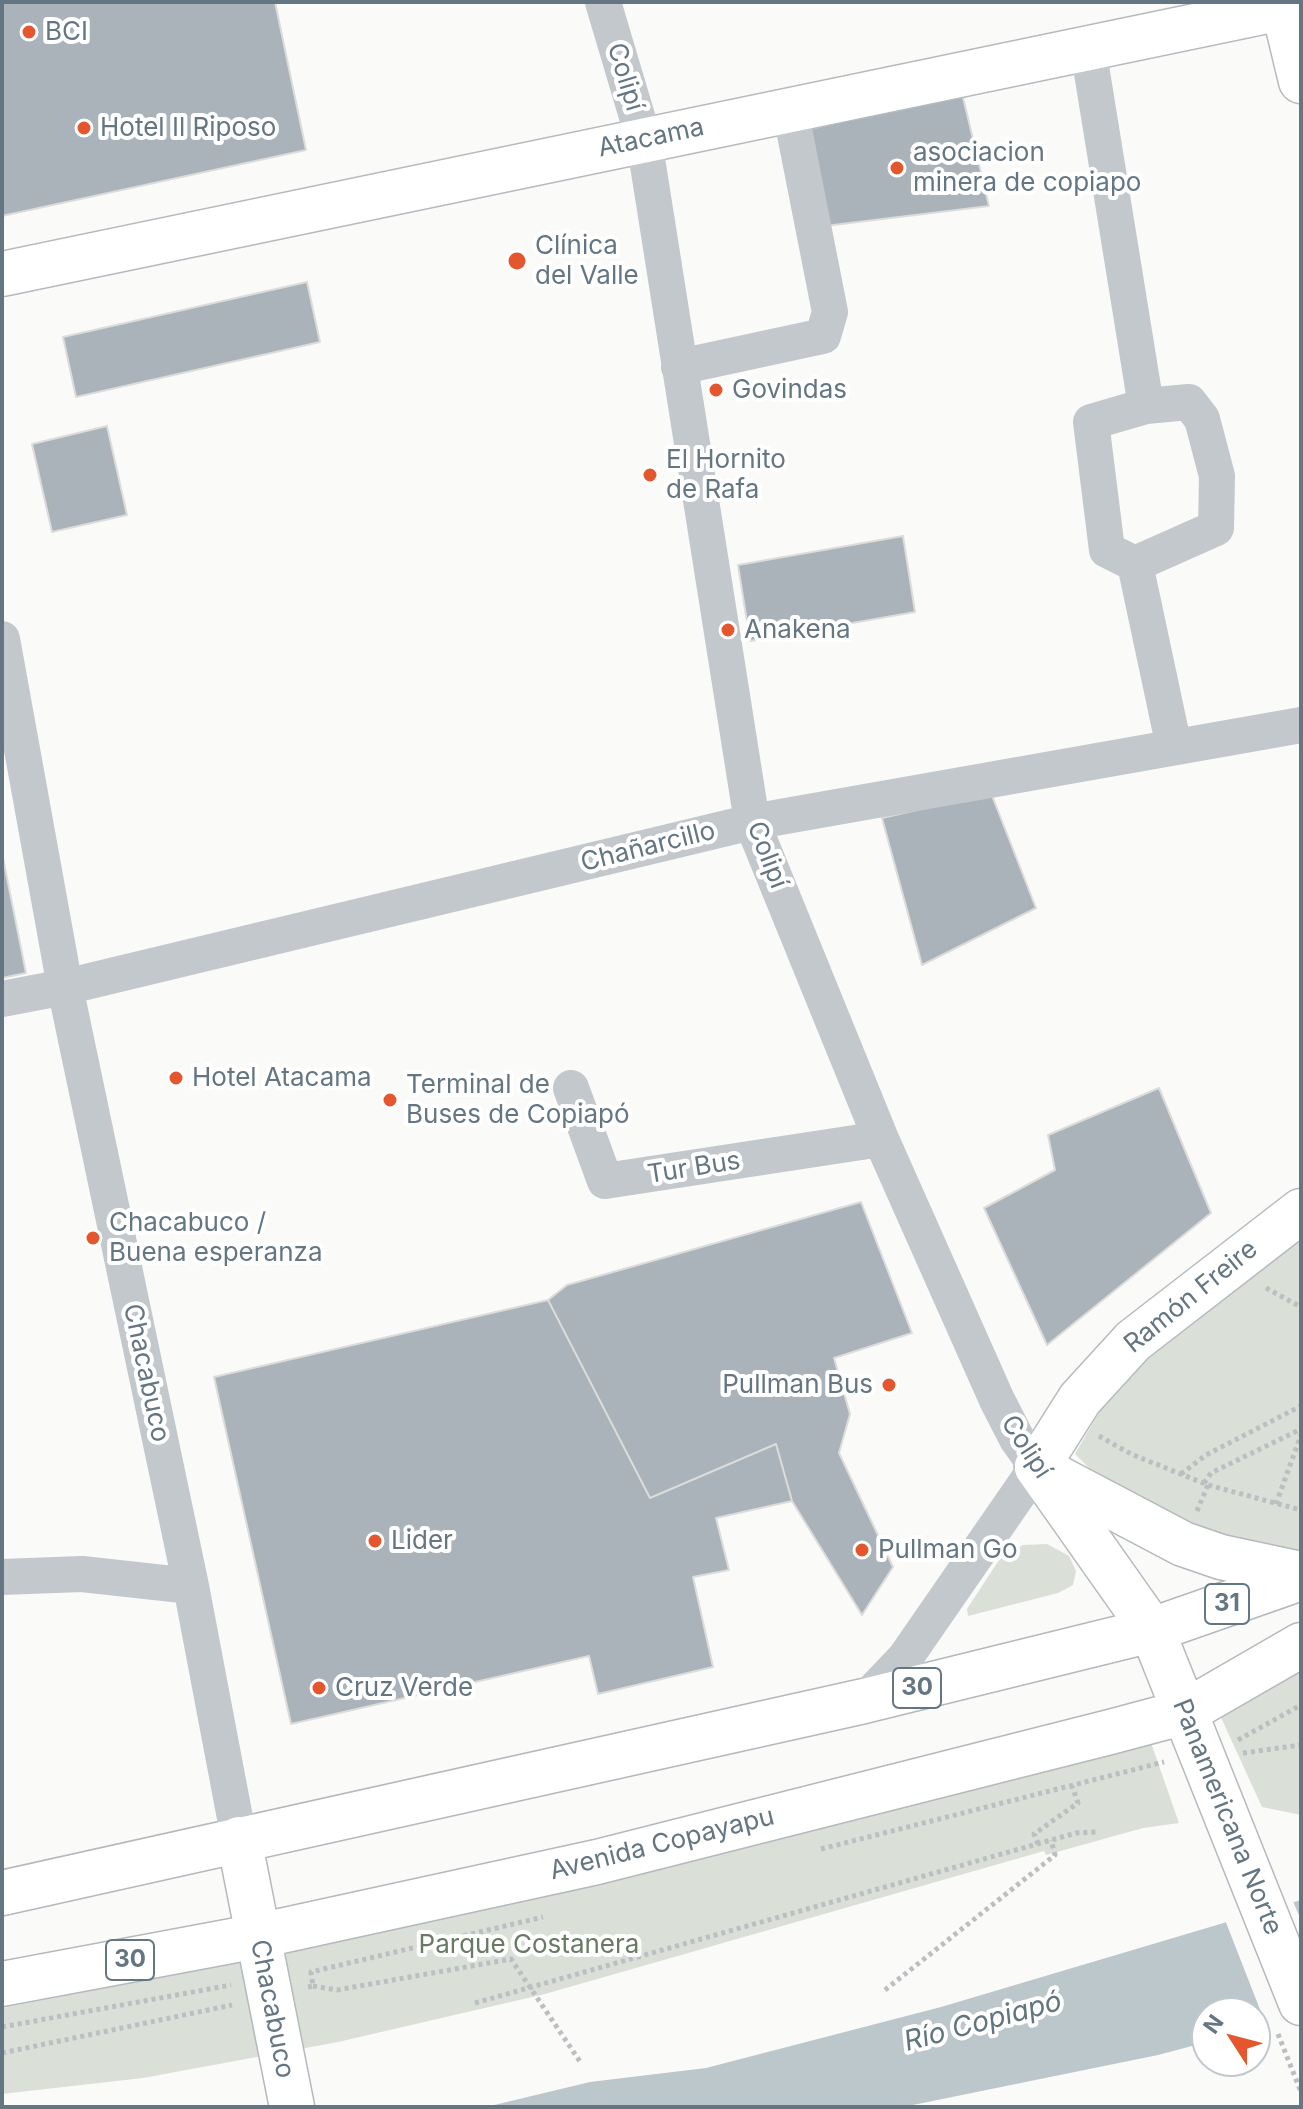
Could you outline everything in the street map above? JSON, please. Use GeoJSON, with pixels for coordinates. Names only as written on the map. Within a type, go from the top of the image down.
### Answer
{"type":"FeatureCollection","features":[{"type":"Feature","properties":{"kind":"main road","name":"Atacama"},"geometry":{"type":"LineString","coordinates":[[2,274],[1289,5]]}},
{"type":"Feature","properties":{"kind":"main road"},"geometry":{"type":"LineString","coordinates":[[1289,5],[1301,81]]}},
{"type":"Feature","properties":{"kind":"main road","name":"Ramón Freire"},"geometry":{"type":"LineString","coordinates":[[1037,1467],[1080,1399],[1133,1341],[1301,1211]]}},
{"type":"Feature","properties":{"kind":"main road"},"geometry":{"type":"LineString","coordinates":[[1037,1467],[1183,1544],[1221,1557],[1301,1576]]}},
{"type":"Feature","properties":{"kind":"main road","name":"Colipí"},"geometry":{"type":"LineString","coordinates":[[1037,1467],[1152,1630]]}},
{"type":"Feature","properties":{"kind":"main road","name":"31"},"geometry":{"type":"LineString","coordinates":[[1152,1630],[1301,1576]]}},
{"type":"Feature","properties":{"kind":"main road","name":"30"},"geometry":{"type":"LineString","coordinates":[[2,1893],[864,1701],[1152,1630]]}},
{"type":"Feature","properties":{"kind":"main road","name":"Panamericana Norte"},"geometry":{"type":"LineString","coordinates":[[1152,1630],[1301,2003]]}},
{"type":"Feature","properties":{"kind":"main road","name":"Avenida Copayapu"},"geometry":{"type":"LineString","coordinates":[[2,1984],[258,1936],[597,1862],[1185,1712],[1301,1645]]}},
{"type":"Feature","properties":{"kind":"main road","name":"Chacabuco"},"geometry":{"type":"LineString","coordinates":[[239,1839],[292,2107]]}},
{"type":"Feature","properties":{"kind":"street","name":"Colipí"},"geometry":{"type":"LineString","coordinates":[[603,2],[644,140],[752,822],[881,1139],[997,1400],[1037,1467]]}},
{"type":"Feature","properties":{"kind":"street"},"geometry":{"type":"LineString","coordinates":[[1088,48],[1146,406]]}},
{"type":"Feature","properties":{"kind":"street"},"geometry":{"type":"LineString","coordinates":[[679,367],[823,336],[830,312],[790,109]]}},
{"type":"Feature","properties":{"kind":"street"},"geometry":{"type":"LineString","coordinates":[[1189,402],[1202,419],[1217,476],[1216,528],[1135,564],[1107,550],[1091,422],[1146,406],[1189,402]]}},
{"type":"Feature","properties":{"kind":"street"},"geometry":{"type":"LineString","coordinates":[[1135,564],[1174,747]]}},
{"type":"Feature","properties":{"kind":"street","name":"Chacabuco"},"geometry":{"type":"LineString","coordinates":[[2,639],[65,987],[191,1586],[239,1839]]}},
{"type":"Feature","properties":{"kind":"street","name":"Chañarcillo"},"geometry":{"type":"LineString","coordinates":[[2,999],[65,987],[752,822],[1301,725]]}},
{"type":"Feature","properties":{"kind":"street","name":"Tur Bus"},"geometry":{"type":"LineString","coordinates":[[571,1088],[605,1181],[881,1139]]}},
{"type":"Feature","properties":{"kind":"street","name":"Ramón Freire"},"geometry":{"type":"LineString","coordinates":[[864,1701],[905,1658],[1037,1467]]}},
{"type":"Feature","properties":{"kind":"street"},"geometry":{"type":"LineString","coordinates":[[2,1577],[82,1574],[191,1586]]}},
{"type":"Feature","properties":{"kind":"path"},"geometry":{"type":"LineString","coordinates":[[1265,1287],[1301,1307]]}},
{"type":"Feature","properties":{"kind":"path"},"geometry":{"type":"LineString","coordinates":[[1181,1474],[1206,1455],[1301,1406]]}},
{"type":"Feature","properties":{"kind":"path"},"geometry":{"type":"LineString","coordinates":[[1204,1483],[1211,1473],[1301,1432]]}},
{"type":"Feature","properties":{"kind":"path"},"geometry":{"type":"LineString","coordinates":[[1276,1504],[1298,1451],[1301,1432]]}},
{"type":"Feature","properties":{"kind":"path"},"geometry":{"type":"LineString","coordinates":[[1099,1435],[1131,1454],[1204,1483],[1301,1510]]}},
{"type":"Feature","properties":{"kind":"path"},"geometry":{"type":"LineString","coordinates":[[1226,1746],[1301,1705]]}},
{"type":"Feature","properties":{"kind":"path"},"geometry":{"type":"LineString","coordinates":[[1230,1756],[1301,1744]]}},
{"type":"Feature","properties":{"kind":"path"},"geometry":{"type":"LineString","coordinates":[[813,1851],[1168,1761]]}},
{"type":"Feature","properties":{"kind":"path"},"geometry":{"type":"LineString","coordinates":[[1038,1844],[1034,1834],[1078,1803],[1072,1786]]}},
{"type":"Feature","properties":{"kind":"path"},"geometry":{"type":"LineString","coordinates":[[475,2003],[1051,1840],[1096,1832]]}},
{"type":"Feature","properties":{"kind":"path"},"geometry":{"type":"LineString","coordinates":[[885,1990],[1055,1855],[1051,1840]]}},
{"type":"Feature","properties":{"kind":"path"},"geometry":{"type":"LineString","coordinates":[[313,1986],[311,1972],[551,1915]]}},
{"type":"Feature","properties":{"kind":"path"},"geometry":{"type":"LineString","coordinates":[[2,2053],[206,2012],[271,2006],[313,1986],[337,1990],[511,1959],[581,2063]]}},
{"type":"Feature","properties":{"kind":"green space"},"geometry":{"type":"Polygon","coordinates":[[[1301,1223],[1301,1555],[1228,1547],[1109,1488],[1075,1454],[1118,1380],[1301,1223]]]}},
{"type":"Feature","properties":{"kind":"green space"},"geometry":{"type":"Polygon","coordinates":[[[1047,1544],[1069,1556],[1076,1571],[1073,1585],[1058,1593],[968,1616],[967,1609],[1001,1557],[1023,1545],[1047,1544]]]}},
{"type":"Feature","properties":{"kind":"green space"},"geometry":{"type":"Polygon","coordinates":[[[1301,1665],[1301,1815],[1262,1807],[1218,1711],[1301,1665]]]}},
{"type":"Feature","properties":{"kind":"green space","name":"Parque Costanera"},"geometry":{"type":"Polygon","coordinates":[[[1149,1737],[1179,1823],[1143,1828],[1046,1855],[1044,1851],[545,1994],[338,2042],[143,2078],[2,2094],[2,2008],[291,1952],[1149,1737]]]}},
{"type":"Feature","properties":{"kind":"water","name":"Río Copiapó"},"geometry":{"type":"Polygon","coordinates":[[[1301,1900],[1301,2018],[1271,2026],[1271,1997],[1191,1997],[1191,2046],[1158,2055],[903,2107],[486,2107],[590,2082],[706,2068],[941,2007],[1301,1900]]]}},
{"type":"Feature","properties":{"kind":"pier"},"geometry":{"type":"Polygon","coordinates":[[[1292,1899],[1301,1920],[1301,2022],[1271,2029],[1271,1997],[1255,1997],[1225,1920],[1292,1899]]]}},
{"type":"Feature","properties":{"kind":"building"},"geometry":{"type":"Polygon","coordinates":[[[2,2],[275,2],[306,150],[2,216],[2,2]]]}},
{"type":"Feature","properties":{"kind":"building","name":"asociacion minera de copiapo"},"geometry":{"type":"Polygon","coordinates":[[[962,93],[989,206],[825,226],[806,130],[962,93]]]}},
{"type":"Feature","properties":{"kind":"building"},"geometry":{"type":"Polygon","coordinates":[[[307,282],[320,342],[76,397],[63,337],[307,282]]]}},
{"type":"Feature","properties":{"kind":"building"},"geometry":{"type":"Polygon","coordinates":[[[107,426],[127,515],[52,532],[32,444],[107,426]]]}},
{"type":"Feature","properties":{"kind":"building"},"geometry":{"type":"Polygon","coordinates":[[[903,536],[915,612],[750,641],[738,565],[903,536]]]}},
{"type":"Feature","properties":{"kind":"building"},"geometry":{"type":"Polygon","coordinates":[[[991,793],[1036,908],[922,965],[882,818],[991,793]]]}},
{"type":"Feature","properties":{"kind":"building"},"geometry":{"type":"Polygon","coordinates":[[[2,853],[26,973],[2,978],[2,853]]]}},
{"type":"Feature","properties":{"kind":"building"},"geometry":{"type":"Polygon","coordinates":[[[1159,1088],[1211,1213],[1047,1345],[984,1208],[1055,1170],[1048,1135],[1159,1088]]]}},
{"type":"Feature","properties":{"kind":"building"},"geometry":{"type":"Polygon","coordinates":[[[861,1202],[912,1333],[834,1358],[850,1414],[839,1453],[893,1567],[862,1615],[792,1501],[776,1444],[650,1498],[548,1300],[567,1285],[861,1202]]]}},
{"type":"Feature","properties":{"kind":"building"},"geometry":{"type":"Polygon","coordinates":[[[548,1300],[650,1498],[776,1444],[792,1501],[716,1518],[729,1570],[693,1577],[713,1667],[598,1694],[589,1656],[291,1724],[214,1377],[548,1300]]]}},
{"type":"Feature","properties":{"kind":"place","name":"BCI"},"geometry":{"type":"Point","coordinates":[29,32]}},
{"type":"Feature","properties":{"kind":"place","name":"Hotel Il Riposo"},"geometry":{"type":"Point","coordinates":[84,128]}},
{"type":"Feature","properties":{"kind":"place","name":"asociacion minera de copiapo"},"geometry":{"type":"Point","coordinates":[897,168]}},
{"type":"Feature","properties":{"kind":"place","name":"Clínica del Valle"},"geometry":{"type":"Point","coordinates":[517,261]}},
{"type":"Feature","properties":{"kind":"place","name":"Govindas"},"geometry":{"type":"Point","coordinates":[716,390]}},
{"type":"Feature","properties":{"kind":"place","name":"El Hornito de Rafa"},"geometry":{"type":"Point","coordinates":[650,475]}},
{"type":"Feature","properties":{"kind":"place","name":"Anakena"},"geometry":{"type":"Point","coordinates":[728,630]}},
{"type":"Feature","properties":{"kind":"place","name":"Hotel Atacama"},"geometry":{"type":"Point","coordinates":[176,1078]}},
{"type":"Feature","properties":{"kind":"place","name":"Terminal de Buses de Copiapó"},"geometry":{"type":"Point","coordinates":[390,1100]}},
{"type":"Feature","properties":{"kind":"place","name":"Chacabuco / Buena esperanza"},"geometry":{"type":"Point","coordinates":[93,1238]}},
{"type":"Feature","properties":{"kind":"place","name":"Pullman Bus"},"geometry":{"type":"Point","coordinates":[889,1385]}},
{"type":"Feature","properties":{"kind":"place","name":"Lider"},"geometry":{"type":"Point","coordinates":[375,1541]}},
{"type":"Feature","properties":{"kind":"place","name":"Pullman Go"},"geometry":{"type":"Point","coordinates":[862,1550]}},
{"type":"Feature","properties":{"kind":"place","name":"Cruz Verde"},"geometry":{"type":"Point","coordinates":[319,1688]}}]}
